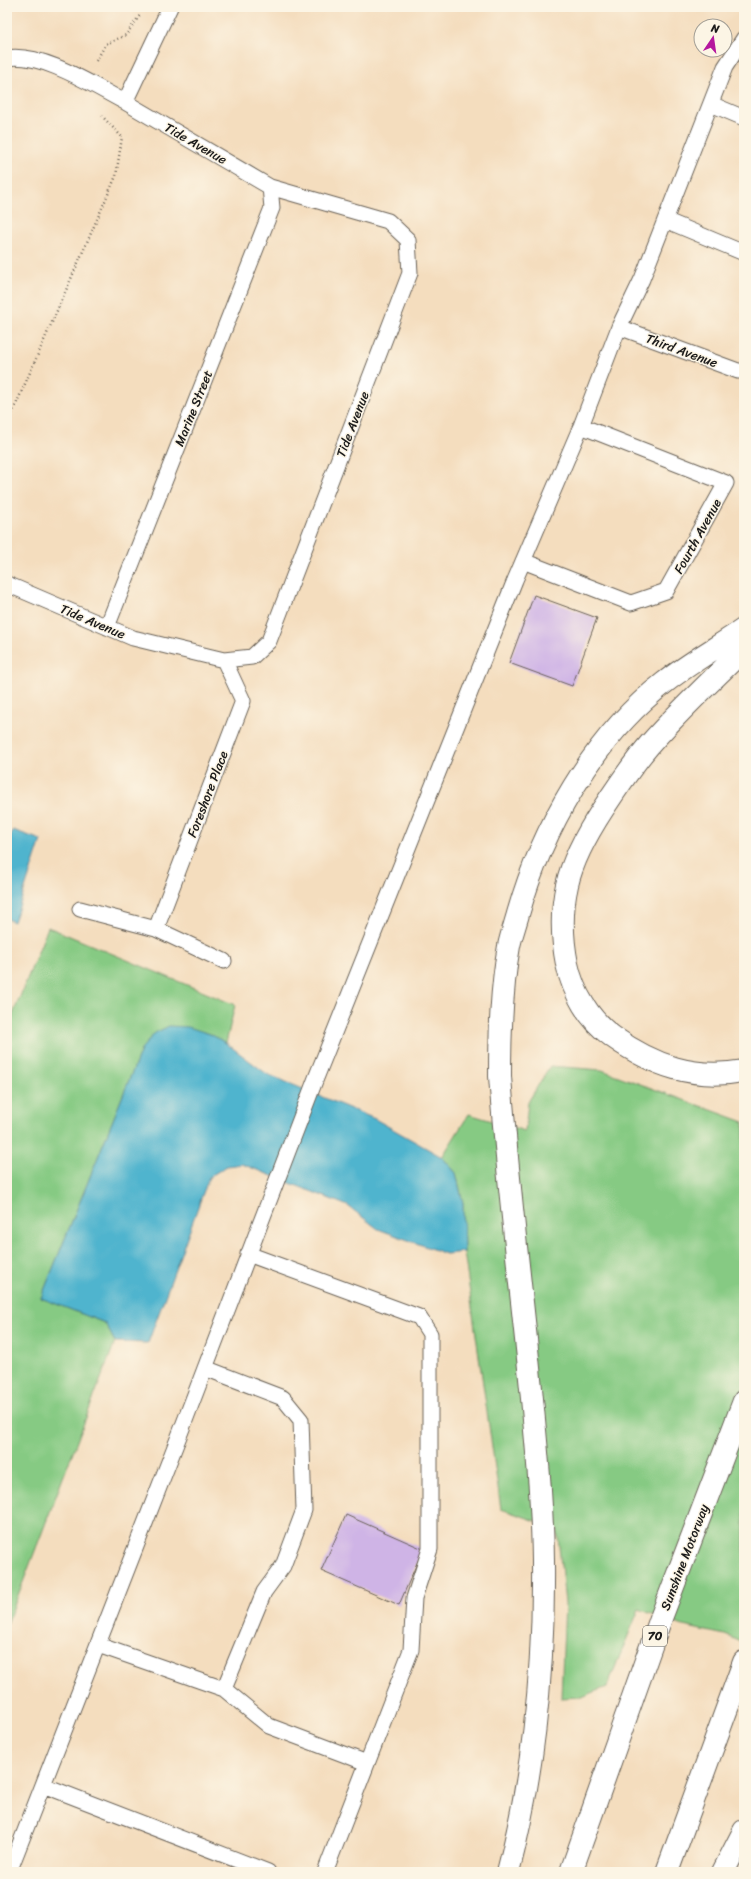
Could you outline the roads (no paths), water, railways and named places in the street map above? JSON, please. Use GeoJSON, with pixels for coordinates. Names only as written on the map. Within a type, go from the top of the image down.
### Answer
{"type":"FeatureCollection","features":[{"type":"Feature","properties":{"kind":"highway"},"geometry":{"type":"LineString","coordinates":[[508,1872],[526,1788],[540,1662],[543,1585],[542,1522],[534,1421],[500,1076],[500,1034],[509,945],[529,878],[541,847],[559,812],[583,774],[609,738],[635,709],[664,683],[744,629]]}},
{"type":"Feature","properties":{"kind":"highway"},"geometry":{"type":"LineString","coordinates":[[744,649],[650,744],[620,784],[594,823],[577,856],[567,885],[563,917],[563,946],[570,978],[579,998],[590,1015],[605,1032],[631,1050],[658,1063],[685,1072],[712,1075],[744,1071]]}},
{"type":"Feature","properties":{"kind":"highway","name":"Sunshine Motorway"},"geometry":{"type":"LineString","coordinates":[[571,1872],[661,1618],[744,1401]]}},
{"type":"Feature","properties":{"kind":"highway"},"geometry":{"type":"LineString","coordinates":[[667,1872],[744,1662]]}},
{"type":"Feature","properties":{"kind":"highway"},"geometry":{"type":"LineString","coordinates":[[723,1872],[744,1831]]}},
{"type":"Feature","properties":{"kind":"lane"},"geometry":{"type":"LineString","coordinates":[[125,102],[170,7]]}},
{"type":"Feature","properties":{"kind":"lane"},"geometry":{"type":"LineString","coordinates":[[9,1872],[316,1078],[523,561],[581,426],[619,327],[642,279],[725,67],[744,38]]}},
{"type":"Feature","properties":{"kind":"lane","name":"Tide Avenue"},"geometry":{"type":"LineString","coordinates":[[7,584],[133,638],[224,660],[252,657],[269,641],[410,273],[408,240],[388,221],[270,187],[125,102],[84,81],[43,61],[13,57]]}},
{"type":"Feature","properties":{"kind":"lane"},"geometry":{"type":"LineString","coordinates":[[710,104],[744,118]]}},
{"type":"Feature","properties":{"kind":"lane","name":"Marine Street"},"geometry":{"type":"LineString","coordinates":[[107,627],[272,208],[270,187]]}},
{"type":"Feature","properties":{"kind":"lane"},"geometry":{"type":"LineString","coordinates":[[665,220],[744,253]]}},
{"type":"Feature","properties":{"kind":"lane","name":"Third Avenue"},"geometry":{"type":"LineString","coordinates":[[619,327],[738,371],[744,371]]}},
{"type":"Feature","properties":{"kind":"lane","name":"Fourth Avenue"},"geometry":{"type":"LineString","coordinates":[[523,561],[631,604],[666,591],[726,483],[581,426]]}},
{"type":"Feature","properties":{"kind":"lane","name":"Foreshore Place"},"geometry":{"type":"LineString","coordinates":[[156,928],[243,701],[224,660]]}},
{"type":"Feature","properties":{"kind":"lane"},"geometry":{"type":"LineString","coordinates":[[80,909],[156,928],[224,961]]}},
{"type":"Feature","properties":{"kind":"lane"},"geometry":{"type":"LineString","coordinates":[[248,1254],[419,1317],[430,1334],[430,1549],[414,1598],[411,1650],[325,1872]]}},
{"type":"Feature","properties":{"kind":"lane"},"geometry":{"type":"LineString","coordinates":[[205,1368],[283,1398],[301,1420],[304,1510],[283,1566],[264,1592],[224,1689]]}},
{"type":"Feature","properties":{"kind":"lane"},"geometry":{"type":"LineString","coordinates":[[98,1645],[224,1689],[269,1726],[367,1764]]}},
{"type":"Feature","properties":{"kind":"lane"},"geometry":{"type":"LineString","coordinates":[[43,1785],[268,1872]]}},
{"type":"Feature","properties":{"kind":"water"},"geometry":{"type":"Polygon","coordinates":[[[13,830],[41,840],[14,922],[7,919],[7,845],[13,830]]]}},
{"type":"Feature","properties":{"kind":"water"},"geometry":{"type":"Polygon","coordinates":[[[169,1026],[188,1027],[210,1034],[226,1043],[267,1074],[375,1119],[442,1157],[456,1173],[463,1203],[464,1252],[446,1254],[378,1229],[348,1206],[242,1164],[227,1166],[209,1177],[148,1343],[115,1342],[105,1323],[41,1298],[142,1048],[155,1033],[169,1026]]]}}]}
